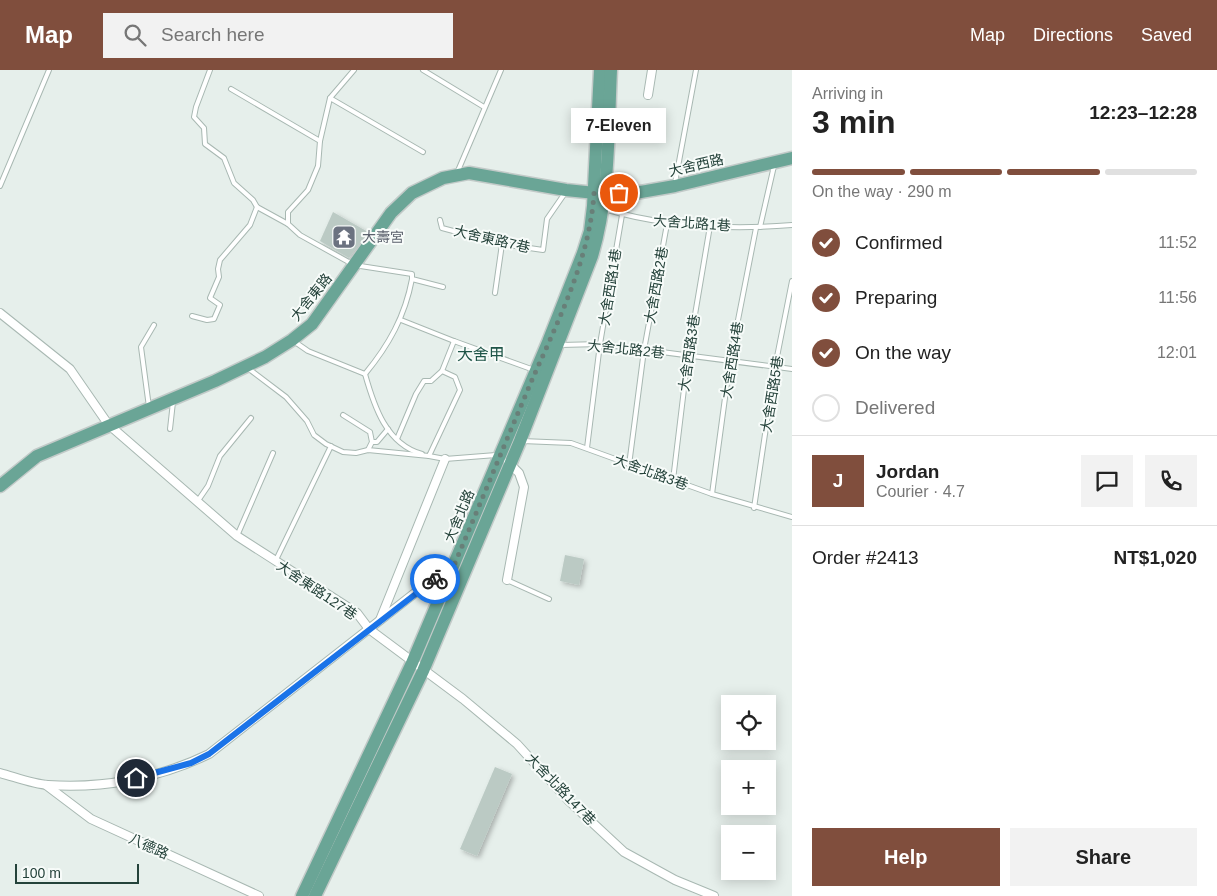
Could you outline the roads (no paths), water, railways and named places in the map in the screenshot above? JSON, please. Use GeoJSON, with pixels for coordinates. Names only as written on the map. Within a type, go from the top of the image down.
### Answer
{"type":"FeatureCollection","features":[{"type":"Feature","properties":{"kind":"main road"},"geometry":{"type":"LineString","coordinates":[[599,193],[600,70]]}},
{"type":"Feature","properties":{"kind":"main road"},"geometry":{"type":"LineString","coordinates":[[599,193],[611,70]]}},
{"type":"Feature","properties":{"kind":"main road","name":"大舍西路"},"geometry":{"type":"LineString","coordinates":[[599,193],[635,193],[675,186],[792,158]]}},
{"type":"Feature","properties":{"kind":"main road","name":"大舍東路"},"geometry":{"type":"LineString","coordinates":[[0,486],[37,456],[246,366],[292,340],[312,324],[354,266],[380,225],[400,203],[412,193],[426,186],[456,174],[483,175],[566,190],[599,193]]}},
{"type":"Feature","properties":{"kind":"main road","name":"大舍北路"},"geometry":{"type":"LineString","coordinates":[[315,896],[418,667],[553,344],[598,208],[599,193]]}},
{"type":"Feature","properties":{"kind":"main road","name":"大舍北路"},"geometry":{"type":"LineString","coordinates":[[302,896],[418,667]]}},
{"type":"Feature","properties":{"kind":"street"},"geometry":{"type":"LineString","coordinates":[[648,95],[652,70]]}},
{"type":"Feature","properties":{"kind":"street","name":"大舍東路127巷"},"geometry":{"type":"LineString","coordinates":[[0,313],[70,369],[108,424],[237,536],[357,614],[369,629],[418,667]]}},
{"type":"Feature","properties":{"kind":"street"},"geometry":{"type":"LineString","coordinates":[[379,622],[446,459]]}},
{"type":"Feature","properties":{"kind":"street"},"geometry":{"type":"LineString","coordinates":[[505,459],[519,473],[524,487],[506,580]]}},
{"type":"Feature","properties":{"kind":"street"},"geometry":{"type":"LineString","coordinates":[[0,773],[46,785],[97,786],[118,783],[191,763],[209,754],[429,582],[457,573]]}},
{"type":"Feature","properties":{"kind":"street","name":"大舍北路147巷"},"geometry":{"type":"LineString","coordinates":[[418,667],[517,744],[568,800],[624,852],[675,880],[714,896]]}},
{"type":"Feature","properties":{"kind":"street","name":"八德路"},"geometry":{"type":"LineString","coordinates":[[46,785],[91,820],[259,896]]}},
{"type":"Feature","properties":{"kind":"lane"},"geometry":{"type":"LineString","coordinates":[[0,186],[48,70]]}},
{"type":"Feature","properties":{"kind":"lane"},"geometry":{"type":"LineString","coordinates":[[210,70],[194,117],[204,128],[205,144],[224,158],[234,183],[253,200],[257,207],[288,224],[300,235],[354,266],[412,274],[401,320],[381,355],[365,374]]}},
{"type":"Feature","properties":{"kind":"lane"},"geometry":{"type":"LineString","coordinates":[[288,224],[288,212],[308,190],[318,166],[320,141],[330,98],[354,70]]}},
{"type":"Feature","properties":{"kind":"lane"},"geometry":{"type":"LineString","coordinates":[[423,70],[484,107]]}},
{"type":"Feature","properties":{"kind":"lane"},"geometry":{"type":"LineString","coordinates":[[456,174],[501,70]]}},
{"type":"Feature","properties":{"kind":"lane"},"geometry":{"type":"LineString","coordinates":[[675,186],[696,70]]}},
{"type":"Feature","properties":{"kind":"lane"},"geometry":{"type":"LineString","coordinates":[[231,89],[320,141]]}},
{"type":"Feature","properties":{"kind":"lane"},"geometry":{"type":"LineString","coordinates":[[330,98],[423,152]]}},
{"type":"Feature","properties":{"kind":"lane","name":"大舍西路4巷"},"geometry":{"type":"LineString","coordinates":[[712,494],[730,361],[758,227],[774,163]]}},
{"type":"Feature","properties":{"kind":"lane","name":"大舍東路7巷"},"geometry":{"type":"LineString","coordinates":[[440,220],[442,228],[502,244],[543,250],[547,219],[566,190]]}},
{"type":"Feature","properties":{"kind":"lane"},"geometry":{"type":"LineString","coordinates":[[192,316],[207,320],[214,318],[220,305],[210,298],[220,277],[218,269],[220,260],[250,225],[257,207]]}},
{"type":"Feature","properties":{"kind":"lane","name":"大舍北路1巷"},"geometry":{"type":"LineString","coordinates":[[598,208],[667,224],[758,227],[792,225]]}},
{"type":"Feature","properties":{"kind":"lane","name":"大舍西路1巷"},"geometry":{"type":"LineString","coordinates":[[587,448],[600,344],[622,214]]}},
{"type":"Feature","properties":{"kind":"lane","name":"大舍西路2巷"},"geometry":{"type":"LineString","coordinates":[[629,465],[644,350],[667,224]]}},
{"type":"Feature","properties":{"kind":"lane","name":"大舍西路3巷"},"geometry":{"type":"LineString","coordinates":[[672,480],[688,356],[710,226]]}},
{"type":"Feature","properties":{"kind":"lane"},"geometry":{"type":"LineString","coordinates":[[494,293],[502,244]]}},
{"type":"Feature","properties":{"kind":"lane"},"geometry":{"type":"LineString","coordinates":[[412,279],[443,287]]}},
{"type":"Feature","properties":{"kind":"lane","name":"大舍西路5巷"},"geometry":{"type":"LineString","coordinates":[[754,508],[775,367],[792,281]]}},
{"type":"Feature","properties":{"kind":"lane"},"geometry":{"type":"LineString","coordinates":[[401,320],[541,373]]}},
{"type":"Feature","properties":{"kind":"lane"},"geometry":{"type":"LineString","coordinates":[[149,407],[141,347],[154,325]]}},
{"type":"Feature","properties":{"kind":"lane"},"geometry":{"type":"LineString","coordinates":[[292,340],[308,351],[365,374]]}},
{"type":"Feature","properties":{"kind":"lane"},"geometry":{"type":"LineString","coordinates":[[397,439],[416,394],[424,381],[431,382],[442,371],[454,341]]}},
{"type":"Feature","properties":{"kind":"lane","name":"大舍北路2巷"},"geometry":{"type":"LineString","coordinates":[[553,344],[600,344],[792,370]]}},
{"type":"Feature","properties":{"kind":"lane"},"geometry":{"type":"LineString","coordinates":[[246,366],[286,397],[307,421],[314,435],[342,452],[356,453],[368,450],[446,459],[505,459]]}},
{"type":"Feature","properties":{"kind":"lane"},"geometry":{"type":"LineString","coordinates":[[429,456],[460,390],[456,377],[442,371]]}},
{"type":"Feature","properties":{"kind":"lane"},"geometry":{"type":"LineString","coordinates":[[365,374],[373,403],[381,420],[388,429],[408,448],[429,456]]}},
{"type":"Feature","properties":{"kind":"lane"},"geometry":{"type":"LineString","coordinates":[[170,430],[173,398]]}},
{"type":"Feature","properties":{"kind":"lane"},"geometry":{"type":"LineString","coordinates":[[343,415],[370,432],[372,442],[368,450]]}},
{"type":"Feature","properties":{"kind":"lane"},"geometry":{"type":"LineString","coordinates":[[197,502],[208,486],[220,456],[251,418]]}},
{"type":"Feature","properties":{"kind":"lane"},"geometry":{"type":"LineString","coordinates":[[372,442],[377,442],[388,429]]}},
{"type":"Feature","properties":{"kind":"lane","name":"大舍北路3巷"},"geometry":{"type":"LineString","coordinates":[[514,439],[555,440],[587,448],[712,494],[754,508],[792,517]]}},
{"type":"Feature","properties":{"kind":"lane"},"geometry":{"type":"LineString","coordinates":[[275,562],[331,446]]}},
{"type":"Feature","properties":{"kind":"lane"},"geometry":{"type":"LineString","coordinates":[[237,536],[273,453]]}},
{"type":"Feature","properties":{"kind":"lane"},"geometry":{"type":"LineString","coordinates":[[506,580],[550,599]]}},
{"type":"Feature","properties":{"kind":"place","name":"7-Eleven"},"geometry":{"type":"Point","coordinates":[619,193]}},
{"type":"Feature","properties":{"kind":"place","name":"大壽宮"},"geometry":{"type":"Point","coordinates":[344,237]}},
{"type":"Feature","properties":{"kind":"district","name":"大舍甲"},"geometry":{"type":"Point","coordinates":[481,354]}}]}
